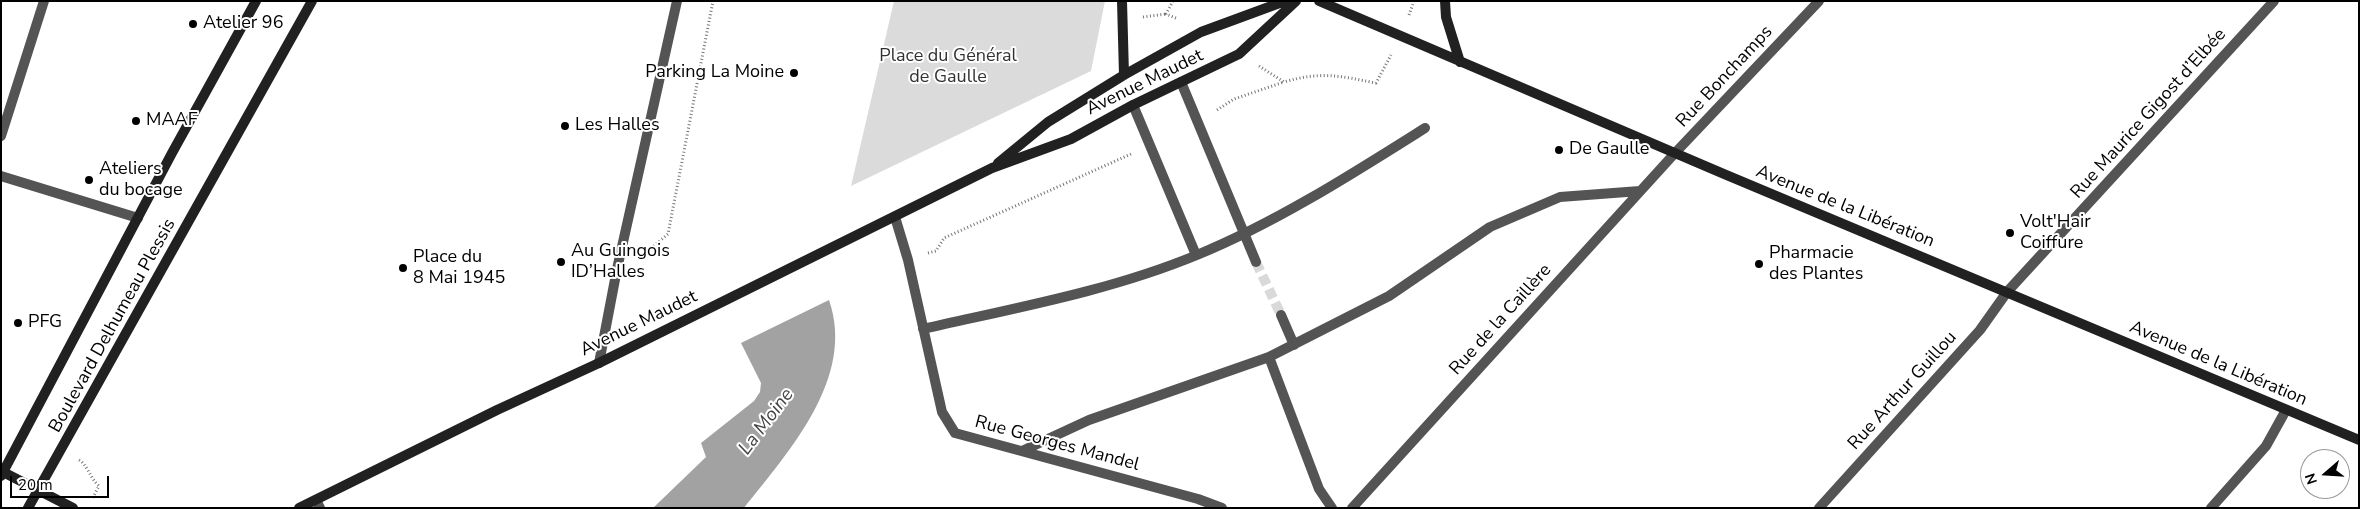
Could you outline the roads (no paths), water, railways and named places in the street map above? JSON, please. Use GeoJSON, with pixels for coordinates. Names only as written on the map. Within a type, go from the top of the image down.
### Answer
{"type":"FeatureCollection","features":[{"type":"Feature","properties":{"kind":"main road","name":"Boulevard Delhumeau Plessis"},"geometry":{"type":"LineString","coordinates":[[2,473],[256,1]]}},
{"type":"Feature","properties":{"kind":"main road","name":"Boulevard Delhumeau Plessis"},"geometry":{"type":"LineString","coordinates":[[28,508],[40,490],[312,1]]}},
{"type":"Feature","properties":{"kind":"main road"},"geometry":{"type":"LineString","coordinates":[[1122,1],[1124,75]]}},
{"type":"Feature","properties":{"kind":"main road","name":"Avenue Maudet"},"geometry":{"type":"LineString","coordinates":[[992,168],[1048,122],[1124,75],[1201,32],[1285,1]]}},
{"type":"Feature","properties":{"kind":"main road","name":"Avenue Maudet"},"geometry":{"type":"LineString","coordinates":[[299,508],[318,504],[498,410],[992,168],[1071,138],[1133,105],[1239,54],[1296,1]]}},
{"type":"Feature","properties":{"kind":"main road","name":"Avenue de la Libération"},"geometry":{"type":"LineString","coordinates":[[1319,1],[1675,153],[2359,440]]}},
{"type":"Feature","properties":{"kind":"main road"},"geometry":{"type":"LineString","coordinates":[[1445,1],[1446,17],[1460,62]]}},
{"type":"Feature","properties":{"kind":"main road"},"geometry":{"type":"LineString","coordinates":[[2,473],[40,490],[73,508]]}},
{"type":"Feature","properties":{"kind":"street"},"geometry":{"type":"LineString","coordinates":[[1,136],[44,1]]}},
{"type":"Feature","properties":{"kind":"street"},"geometry":{"type":"LineString","coordinates":[[599,362],[617,269],[677,1]]}},
{"type":"Feature","properties":{"kind":"street","name":"Rue Bonchamps"},"geometry":{"type":"LineString","coordinates":[[1675,153],[1819,1]]}},
{"type":"Feature","properties":{"kind":"street","name":"Rue Maurice Gigost d’Elbée"},"geometry":{"type":"LineString","coordinates":[[2007,292],[2274,1]]}},
{"type":"Feature","properties":{"kind":"street"},"geometry":{"type":"LineString","coordinates":[[1181,82],[1256,262]]}},
{"type":"Feature","properties":{"kind":"street"},"geometry":{"type":"LineString","coordinates":[[1133,105],[1196,255]]}},
{"type":"Feature","properties":{"kind":"street"},"geometry":{"type":"LineString","coordinates":[[923,329],[1100,288],[1196,255],[1244,234],[1347,177],[1425,128]]}},
{"type":"Feature","properties":{"kind":"street","name":"Rue de la Caillère"},"geometry":{"type":"LineString","coordinates":[[1352,508],[1675,153]]}},
{"type":"Feature","properties":{"kind":"street"},"geometry":{"type":"LineString","coordinates":[[1,176],[138,218]]}},
{"type":"Feature","properties":{"kind":"street"},"geometry":{"type":"LineString","coordinates":[[1022,451],[1089,420],[1269,357],[1389,296],[1490,227],[1560,196],[1640,191]]}},
{"type":"Feature","properties":{"kind":"street","name":"Rue Georges Mandel"},"geometry":{"type":"LineString","coordinates":[[895,217],[908,260],[942,412],[955,433],[1198,499],[1222,508]]}},
{"type":"Feature","properties":{"kind":"street","name":"Rue Arthur Guillou"},"geometry":{"type":"LineString","coordinates":[[1819,508],[1980,330],[2007,292]]}},
{"type":"Feature","properties":{"kind":"street"},"geometry":{"type":"LineString","coordinates":[[1281,316],[1294,345]]}},
{"type":"Feature","properties":{"kind":"street"},"geometry":{"type":"LineString","coordinates":[[1269,357],[1319,489],[1332,508]]}},
{"type":"Feature","properties":{"kind":"street"},"geometry":{"type":"LineString","coordinates":[[2212,508],[2266,446],[2286,410]]}},
{"type":"Feature","properties":{"kind":"water","name":"La Moine"},"geometry":{"type":"Polygon","coordinates":[[[829,300],[835,329],[833,357],[826,385],[814,412],[798,438],[744,508],[653,508],[706,457],[701,443],[754,401],[760,392],[761,383],[741,343],[829,300]]]}},
{"type":"Feature","properties":{"kind":"tunnel"},"geometry":{"type":"LineString","coordinates":[[1256,262],[1281,315]]}},
{"type":"Feature","properties":{"kind":"place","name":"Atelier 96"},"geometry":{"type":"Point","coordinates":[193,24]}},
{"type":"Feature","properties":{"kind":"place","name":"Parking La Moine"},"geometry":{"type":"Point","coordinates":[794,73]}},
{"type":"Feature","properties":{"kind":"place","name":"MAAF"},"geometry":{"type":"Point","coordinates":[136,121]}},
{"type":"Feature","properties":{"kind":"place","name":"Les Halles"},"geometry":{"type":"Point","coordinates":[565,126]}},
{"type":"Feature","properties":{"kind":"place","name":"De Gaulle"},"geometry":{"type":"Point","coordinates":[1559,150]}},
{"type":"Feature","properties":{"kind":"place","name":"Ateliers du bocage"},"geometry":{"type":"Point","coordinates":[89,180]}},
{"type":"Feature","properties":{"kind":"place","name":"Volt'Hair Coiffure"},"geometry":{"type":"Point","coordinates":[2010,233]}},
{"type":"Feature","properties":{"kind":"place","name":"Au Guingois ID’Halles"},"geometry":{"type":"Point","coordinates":[561,262]}},
{"type":"Feature","properties":{"kind":"place","name":"Pharmacie des Plantes"},"geometry":{"type":"Point","coordinates":[1759,264]}},
{"type":"Feature","properties":{"kind":"place","name":"Place du 8 Mai 1945"},"geometry":{"type":"Point","coordinates":[403,268]}},
{"type":"Feature","properties":{"kind":"place","name":"PFG"},"geometry":{"type":"Point","coordinates":[18,323]}},
{"type":"Feature","properties":{"kind":"park label","name":"Place du Général de Gaulle"},"geometry":{"type":"Point","coordinates":[948,67]}}]}
